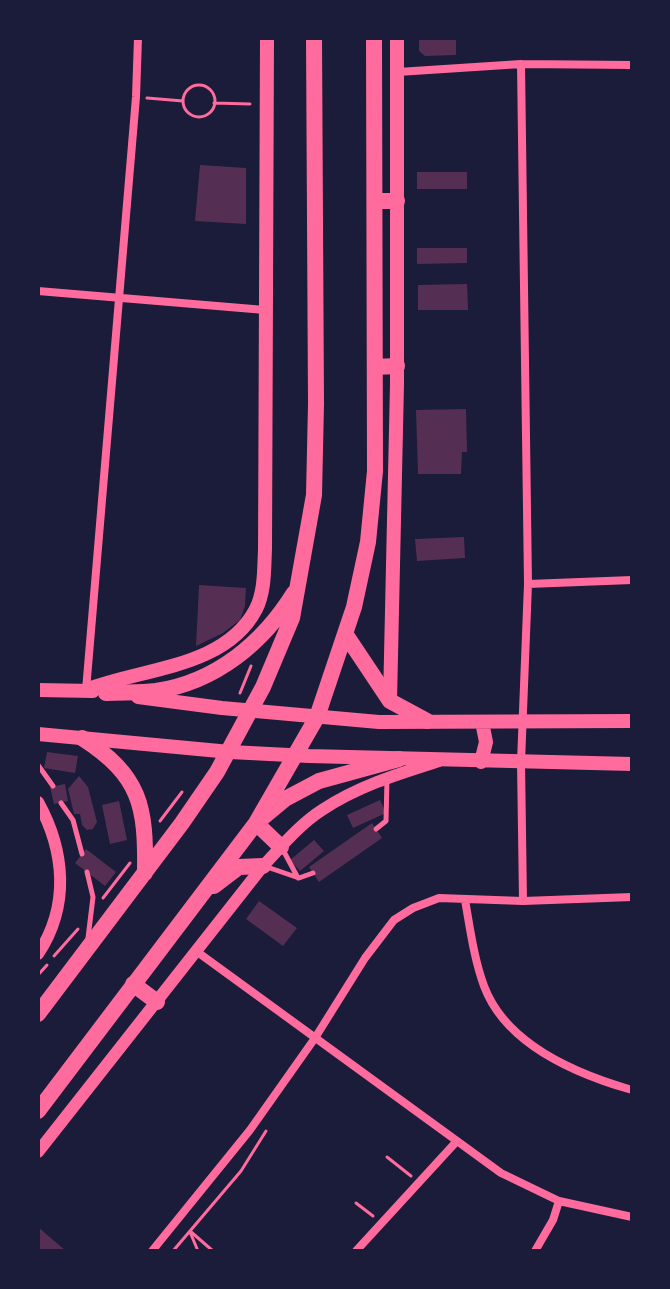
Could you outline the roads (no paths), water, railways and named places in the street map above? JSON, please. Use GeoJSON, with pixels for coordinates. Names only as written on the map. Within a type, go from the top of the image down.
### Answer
{"type":"FeatureCollection","features":[{"type":"Feature","properties":{"kind":"main road"},"geometry":{"type":"LineString","coordinates":[[86,690],[103,683],[175,667],[214,650],[246,623],[257,608],[263,584],[265,549],[267,38]]}},
{"type":"Feature","properties":{"kind":"main road"},"geometry":{"type":"LineString","coordinates":[[38,1014],[182,823],[230,752],[292,618],[310,530],[314,474],[314,38]]}},
{"type":"Feature","properties":{"kind":"main road"},"geometry":{"type":"LineString","coordinates":[[38,1111],[256,823],[317,717],[346,635],[364,564],[375,471],[374,38]]}},
{"type":"Feature","properties":{"kind":"main road"},"geometry":{"type":"LineString","coordinates":[[390,701],[397,366],[397,38]]}},
{"type":"Feature","properties":{"kind":"main road"},"geometry":{"type":"LineString","coordinates":[[375,201],[397,201]]}},
{"type":"Feature","properties":{"kind":"main road"},"geometry":{"type":"LineString","coordinates":[[375,367],[397,366]]}},
{"type":"Feature","properties":{"kind":"main road"},"geometry":{"type":"LineString","coordinates":[[106,693],[156,691],[208,675],[228,664],[262,635],[299,585]]}},
{"type":"Feature","properties":{"kind":"main road"},"geometry":{"type":"LineString","coordinates":[[346,635],[390,701],[427,721]]}},
{"type":"Feature","properties":{"kind":"main road"},"geometry":{"type":"LineString","coordinates":[[38,690],[86,690],[233,709],[379,722],[632,721]]}},
{"type":"Feature","properties":{"kind":"main road"},"geometry":{"type":"LineString","coordinates":[[481,762],[486,742],[482,722]]}},
{"type":"Feature","properties":{"kind":"main road"},"geometry":{"type":"LineString","coordinates":[[38,734],[230,752],[441,761],[632,764]]}},
{"type":"Feature","properties":{"kind":"main road"},"geometry":{"type":"LineString","coordinates":[[82,738],[98,748],[126,776],[137,795],[146,840],[145,873]]}},
{"type":"Feature","properties":{"kind":"main road"},"geometry":{"type":"LineString","coordinates":[[256,823],[285,799],[319,781],[399,759]]}},
{"type":"Feature","properties":{"kind":"main road"},"geometry":{"type":"LineString","coordinates":[[256,823],[281,847]]}},
{"type":"Feature","properties":{"kind":"main road"},"geometry":{"type":"LineString","coordinates":[[194,902],[239,867],[263,866]]}},
{"type":"Feature","properties":{"kind":"main road"},"geometry":{"type":"LineString","coordinates":[[133,984],[157,1002]]}},
{"type":"Feature","properties":{"kind":"street"},"geometry":{"type":"LineString","coordinates":[[86,690],[136,97],[138,38]]}},
{"type":"Feature","properties":{"kind":"street"},"geometry":{"type":"LineString","coordinates":[[521,64],[528,584],[521,762],[523,901]]}},
{"type":"Feature","properties":{"kind":"street"},"geometry":{"type":"LineString","coordinates":[[398,72],[521,64],[632,65]]}},
{"type":"Feature","properties":{"kind":"street"},"geometry":{"type":"LineString","coordinates":[[38,291],[265,310]]}},
{"type":"Feature","properties":{"kind":"street"},"geometry":{"type":"LineString","coordinates":[[528,584],[632,580]]}},
{"type":"Feature","properties":{"kind":"street"},"geometry":{"type":"LineString","coordinates":[[38,1152],[281,847],[319,811],[350,793],[441,761]]}},
{"type":"Feature","properties":{"kind":"street"},"geometry":{"type":"LineString","coordinates":[[38,802],[57,849],[61,890],[51,929],[38,954]]}},
{"type":"Feature","properties":{"kind":"street"},"geometry":{"type":"LineString","coordinates":[[152,1251],[250,1130],[315,1038],[365,958],[394,920],[413,908],[439,898],[523,901],[632,897]]}},
{"type":"Feature","properties":{"kind":"street"},"geometry":{"type":"LineString","coordinates":[[465,900],[484,987],[508,1027],[562,1064],[632,1090]]}},
{"type":"Feature","properties":{"kind":"street"},"geometry":{"type":"LineString","coordinates":[[196,951],[501,1173],[559,1201],[632,1217]]}},
{"type":"Feature","properties":{"kind":"street"},"geometry":{"type":"LineString","coordinates":[[356,1251],[456,1142]]}},
{"type":"Feature","properties":{"kind":"street"},"geometry":{"type":"LineString","coordinates":[[535,1251],[553,1220],[559,1201]]}},
{"type":"Feature","properties":{"kind":"lane"},"geometry":{"type":"LineString","coordinates":[[38,765],[53,786]]}},
{"type":"Feature","properties":{"kind":"lane"},"geometry":{"type":"LineString","coordinates":[[376,829],[386,821],[387,778]]}},
{"type":"Feature","properties":{"kind":"lane"},"geometry":{"type":"LineString","coordinates":[[61,803],[73,820],[82,854]]}},
{"type":"Feature","properties":{"kind":"lane"},"geometry":{"type":"LineString","coordinates":[[281,847],[299,878]]}},
{"type":"Feature","properties":{"kind":"lane"},"geometry":{"type":"LineString","coordinates":[[263,866],[299,878],[313,873]]}},
{"type":"Feature","properties":{"kind":"lane"},"geometry":{"type":"LineString","coordinates":[[87,872],[93,897],[87,949]]}}]}
